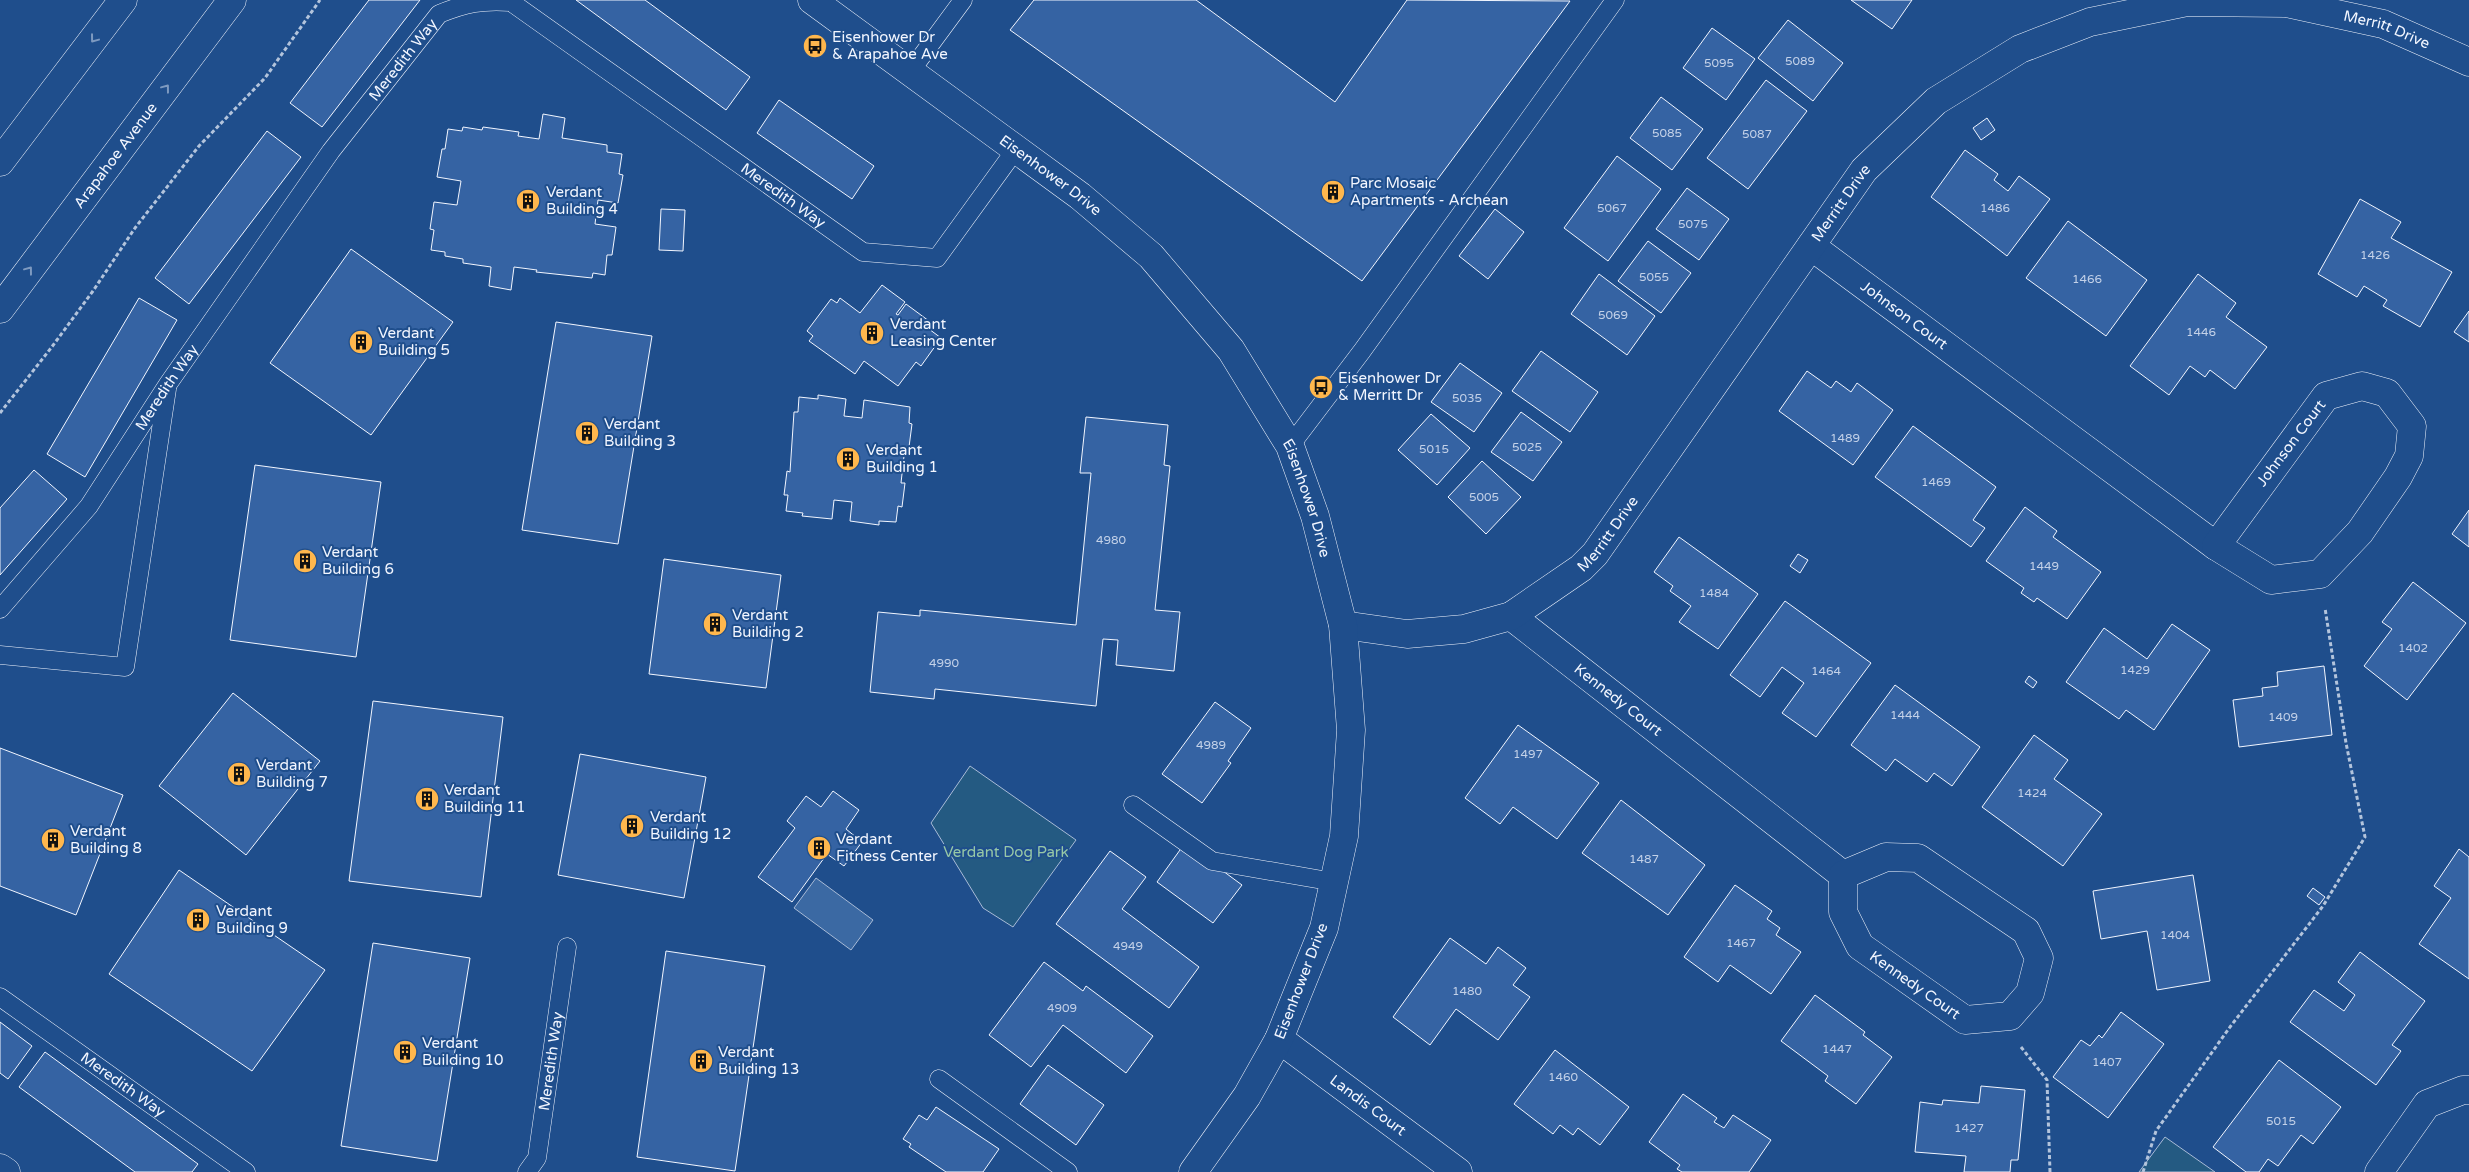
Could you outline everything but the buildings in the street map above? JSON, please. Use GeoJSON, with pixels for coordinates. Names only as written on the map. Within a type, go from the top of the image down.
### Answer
{"type":"FeatureCollection","features":[{"type":"Feature","properties":{"kind":"street"},"geometry":{"type":"LineString","coordinates":[[0,162],[123,0]]}},
{"type":"Feature","properties":{"kind":"street","name":"Arapahoe Avenue"},"geometry":{"type":"LineString","coordinates":[[0,309],[232,0]]}},
{"type":"Feature","properties":{"kind":"street","name":"Eisenhower Drive"},"geometry":{"type":"LineString","coordinates":[[812,0],[1080,196],[1151,256],[1232,350],[1290,446],[1315,516],[1343,625],[1351,730],[1344,836],[1324,928],[1279,1039],[1247,1096],[1192,1172]]}},
{"type":"Feature","properties":{"kind":"street","name":"Merritt Drive"},"geometry":{"type":"LineString","coordinates":[[1343,625],[1407,634],[1464,629],[1511,616],[1581,568],[1595,554],[1864,170],[1936,102],[2020,50],[2090,22],[2187,2],[2286,3],[2384,24],[2469,62]]}},
{"type":"Feature","properties":{"kind":"street","name":"Johnson Court"},"geometry":{"type":"LineString","coordinates":[[1811,246],[2216,546],[2271,580],[2320,574],[2360,532],[2398,477],[2409,456],[2412,426],[2387,393],[2362,386],[2326,396],[2216,546]]}},
{"type":"Feature","properties":{"kind":"street","name":"Kennedy Court"},"geometry":{"type":"LineString","coordinates":[[1511,616],[1843,875]]}},
{"type":"Feature","properties":{"kind":"street","name":"Kennedy Court"},"geometry":{"type":"LineString","coordinates":[[1886,857],[1918,858],[2026,931],[2039,958],[2030,993],[2010,1016],[1965,1020],[1860,946],[1843,912],[1843,875],[1886,857]]}},
{"type":"Feature","properties":{"kind":"street","name":"Landis Court"},"geometry":{"type":"LineString","coordinates":[[1279,1039],[1458,1172]]}},
{"type":"Feature","properties":{"kind":"street"},"geometry":{"type":"LineString","coordinates":[[2379,1172],[2427,1104],[2463,1090],[2469,1090]]}},
{"type":"Feature","properties":{"kind":"street"},"geometry":{"type":"LineString","coordinates":[[0,1168],[6,1172]]}},
{"type":"Feature","properties":{"kind":"lane","name":"Meredith Way"},"geometry":{"type":"LineString","coordinates":[[0,609],[89,506],[168,384],[331,151],[439,14],[462,4],[484,0],[511,2],[863,252],[937,258],[1016,149]]}},
{"type":"Feature","properties":{"kind":"lane"},"geometry":{"type":"LineString","coordinates":[[910,72],[963,0]]}},
{"type":"Feature","properties":{"kind":"lane"},"geometry":{"type":"LineString","coordinates":[[1290,446],[1385,319],[1615,0]]}},
{"type":"Feature","properties":{"kind":"lane"},"geometry":{"type":"LineString","coordinates":[[0,655],[125,667],[168,384]]}},
{"type":"Feature","properties":{"kind":"lane"},"geometry":{"type":"LineString","coordinates":[[1133,805],[1212,861],[1334,882]]}},
{"type":"Feature","properties":{"kind":"lane","name":"Meredith Way"},"geometry":{"type":"LineString","coordinates":[[527,1172],[537,1158],[567,947]]}},
{"type":"Feature","properties":{"kind":"lane","name":"Meredith Way"},"geometry":{"type":"LineString","coordinates":[[0,997],[246,1172]]}},
{"type":"Feature","properties":{"kind":"lane"},"geometry":{"type":"LineString","coordinates":[[939,1079],[1068,1172]]}},
{"type":"Feature","properties":{"kind":"path"},"geometry":{"type":"LineString","coordinates":[[0,413],[94,291],[152,205],[199,146],[265,78],[320,0]]}},
{"type":"Feature","properties":{"kind":"path"},"geometry":{"type":"LineString","coordinates":[[2143,1172],[2156,1131],[2230,1027],[2323,906],[2365,837],[2346,743],[2320,574]]}},
{"type":"Feature","properties":{"kind":"path"},"geometry":{"type":"LineString","coordinates":[[1998,1018],[2047,1080],[2050,1172]]}},
{"type":"Feature","properties":{"kind":"green space","name":"Verdant Dog Park"},"geometry":{"type":"Polygon","coordinates":[[[970,766],[1076,840],[1013,927],[983,908],[931,823],[970,766]]]}},
{"type":"Feature","properties":{"kind":"green space"},"geometry":{"type":"Polygon","coordinates":[[[2165,1137],[2215,1172],[2139,1172],[2165,1137]]]}},
{"type":"Feature","properties":{"kind":"shaded area"},"geometry":{"type":"Polygon","coordinates":[[[816,878],[873,920],[851,950],[794,908],[816,878]]]}},
{"type":"Feature","properties":{"kind":"place","name":"Eisenhower Dr & Arapahoe Ave"},"geometry":{"type":"Point","coordinates":[815,46]}},
{"type":"Feature","properties":{"kind":"place","name":"Parc Mosaic Apartments - Archean"},"geometry":{"type":"Point","coordinates":[1333,192]}},
{"type":"Feature","properties":{"kind":"place","name":"Verdant Building 4"},"geometry":{"type":"Point","coordinates":[528,201]}},
{"type":"Feature","properties":{"kind":"place","name":"Verdant Leasing Center"},"geometry":{"type":"Point","coordinates":[872,333]}},
{"type":"Feature","properties":{"kind":"place","name":"Verdant Building 5"},"geometry":{"type":"Point","coordinates":[361,342]}},
{"type":"Feature","properties":{"kind":"place","name":"Eisenhower Dr & Merritt Dr"},"geometry":{"type":"Point","coordinates":[1321,387]}},
{"type":"Feature","properties":{"kind":"place","name":"Verdant Building 3"},"geometry":{"type":"Point","coordinates":[587,433]}},
{"type":"Feature","properties":{"kind":"place","name":"Verdant Building 1"},"geometry":{"type":"Point","coordinates":[848,459]}},
{"type":"Feature","properties":{"kind":"place","name":"Verdant Building 6"},"geometry":{"type":"Point","coordinates":[305,561]}},
{"type":"Feature","properties":{"kind":"place","name":"Verdant Building 2"},"geometry":{"type":"Point","coordinates":[715,624]}},
{"type":"Feature","properties":{"kind":"place","name":"Verdant Building 7"},"geometry":{"type":"Point","coordinates":[239,774]}},
{"type":"Feature","properties":{"kind":"place","name":"Verdant Building 11"},"geometry":{"type":"Point","coordinates":[427,799]}},
{"type":"Feature","properties":{"kind":"place","name":"Verdant Building 12"},"geometry":{"type":"Point","coordinates":[632,826]}},
{"type":"Feature","properties":{"kind":"place","name":"Verdant Building 8"},"geometry":{"type":"Point","coordinates":[53,840]}},
{"type":"Feature","properties":{"kind":"place","name":"Verdant Fitness Center"},"geometry":{"type":"Point","coordinates":[819,848]}},
{"type":"Feature","properties":{"kind":"place","name":"Verdant Building 9"},"geometry":{"type":"Point","coordinates":[198,920]}},
{"type":"Feature","properties":{"kind":"place","name":"Verdant Building 10"},"geometry":{"type":"Point","coordinates":[405,1052]}},
{"type":"Feature","properties":{"kind":"place","name":"Verdant Building 13"},"geometry":{"type":"Point","coordinates":[701,1061]}}]}
